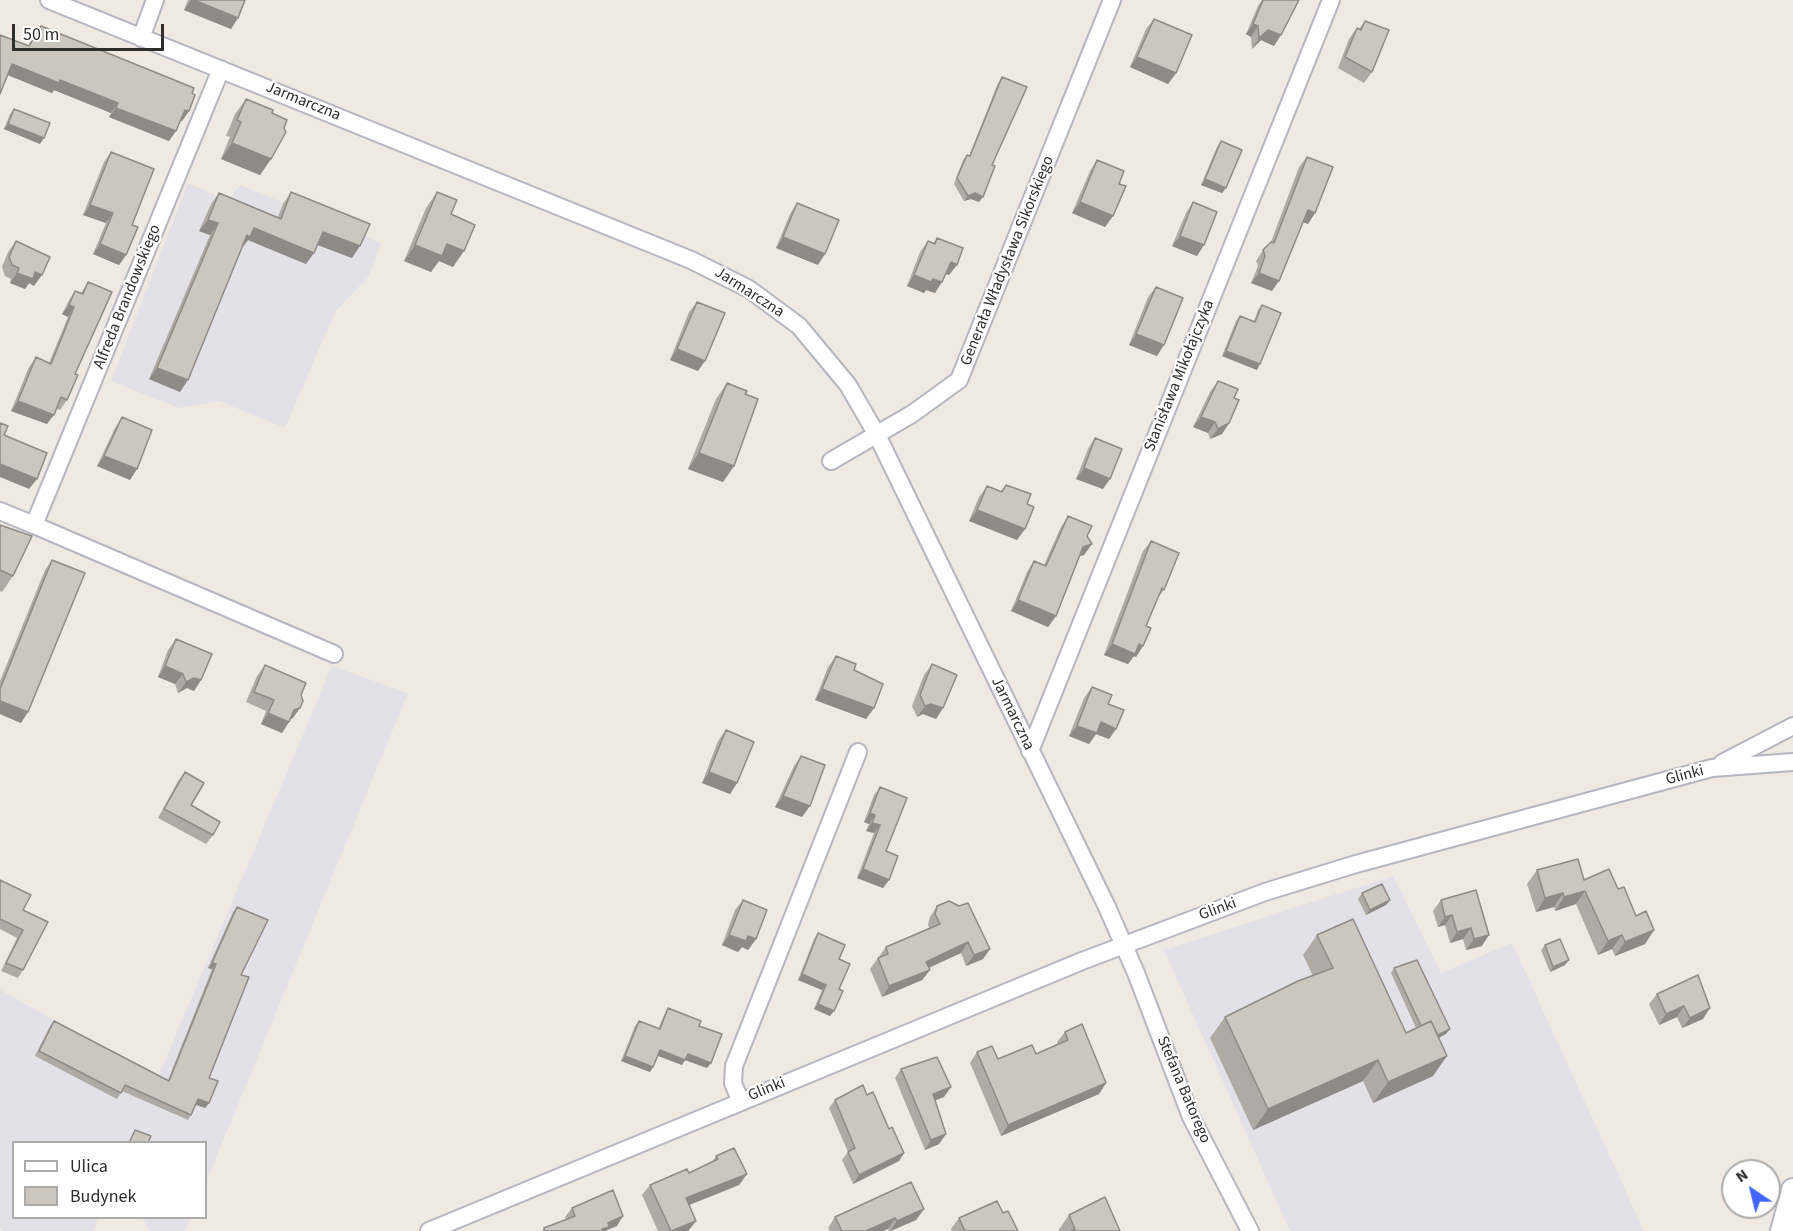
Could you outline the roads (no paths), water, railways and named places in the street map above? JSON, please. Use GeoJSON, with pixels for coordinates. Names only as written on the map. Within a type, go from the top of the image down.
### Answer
{"type":"FeatureCollection","features":[{"type":"Feature","properties":{"kind":"main road"},"geometry":{"type":"LineString","coordinates":[[1782,1231],[1793,1190]]}},
{"type":"Feature","properties":{"kind":"street","name":"Jarmarczna"},"geometry":{"type":"LineString","coordinates":[[49,0],[724,275],[774,307],[806,334],[848,385],[877,435],[1124,945]]}},
{"type":"Feature","properties":{"kind":"street"},"geometry":{"type":"LineString","coordinates":[[141,38],[155,0]]}},
{"type":"Feature","properties":{"kind":"street","name":"Generała Władysława Sikorskiego"},"geometry":{"type":"LineString","coordinates":[[831,461],[877,435],[959,381],[1112,0]]}},
{"type":"Feature","properties":{"kind":"street","name":"Stanisława Mikołajczyka"},"geometry":{"type":"LineString","coordinates":[[1030,751],[1331,0]]}},
{"type":"Feature","properties":{"kind":"street","name":"Alfreda Brandowskiego"},"geometry":{"type":"LineString","coordinates":[[34,525],[221,69]]}},
{"type":"Feature","properties":{"kind":"street"},"geometry":{"type":"LineString","coordinates":[[0,511],[334,654]]}},
{"type":"Feature","properties":{"kind":"street","name":"Glinki"},"geometry":{"type":"LineString","coordinates":[[1712,768],[1793,726]]}},
{"type":"Feature","properties":{"kind":"street","name":"Glinki"},"geometry":{"type":"LineString","coordinates":[[741,1100],[733,1083],[734,1066],[858,752]]}},
{"type":"Feature","properties":{"kind":"street","name":"Glinki"},"geometry":{"type":"LineString","coordinates":[[429,1231],[741,1100],[1124,945],[1265,892],[1356,864],[1712,768],[1793,762]]}},
{"type":"Feature","properties":{"kind":"street","name":"Stefana Batorego"},"geometry":{"type":"LineString","coordinates":[[1124,945],[1191,1117],[1250,1231]]}}]}
